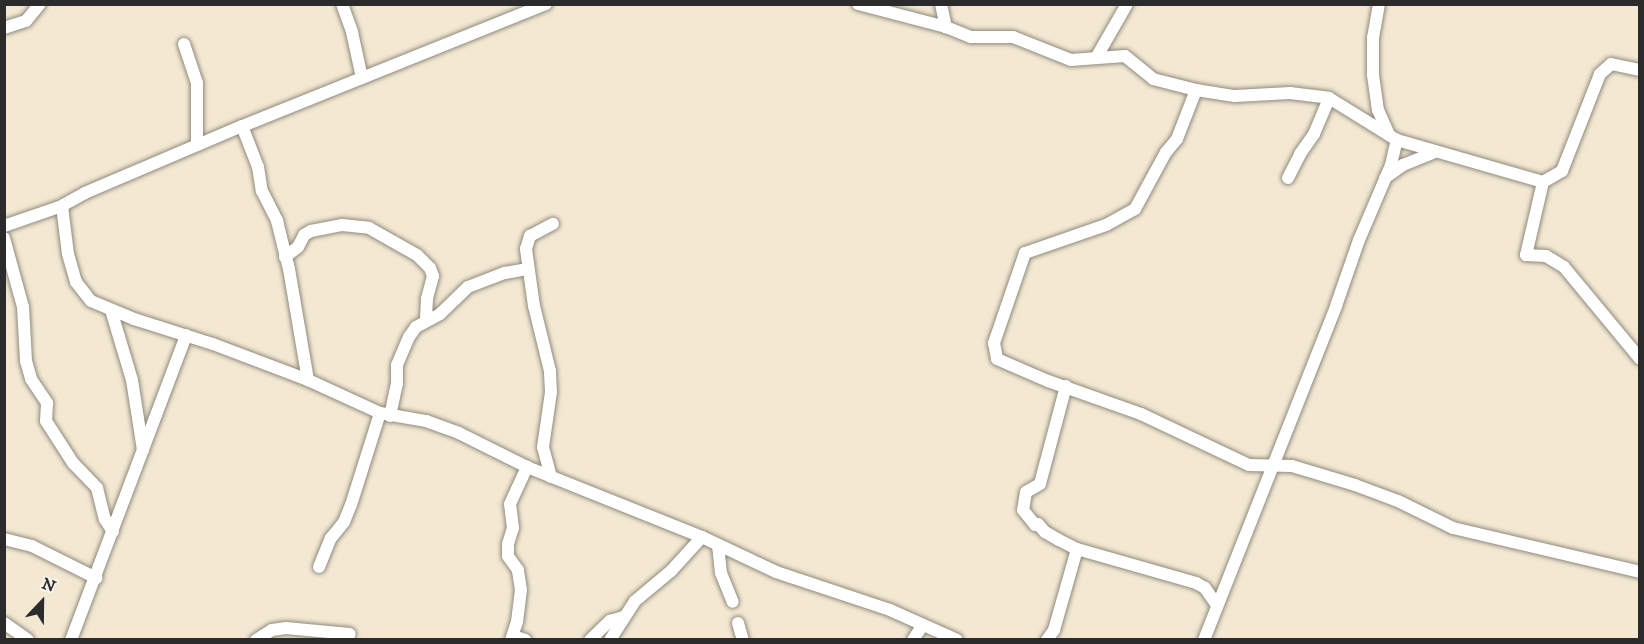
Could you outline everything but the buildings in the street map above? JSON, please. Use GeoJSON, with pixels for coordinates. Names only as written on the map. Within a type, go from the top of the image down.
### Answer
{"type":"FeatureCollection","features":[{"type":"Feature","properties":{"kind":"street"},"geometry":{"type":"LineString","coordinates":[[4,28],[26,21],[40,4]]}},
{"type":"Feature","properties":{"kind":"street"},"geometry":{"type":"LineString","coordinates":[[342,4],[352,32],[362,78]]}},
{"type":"Feature","properties":{"kind":"street"},"geometry":{"type":"LineString","coordinates":[[4,226],[62,206],[85,193],[242,126],[546,4]]}},
{"type":"Feature","properties":{"kind":"street"},"geometry":{"type":"LineString","coordinates":[[858,4],[946,27],[971,37],[1014,37],[1071,60],[1125,56],[1153,79],[1196,90],[1234,96],[1290,93],[1329,98],[1394,138],[1434,153],[1543,182],[1562,171],[1600,74],[1611,64],[1640,70]]}},
{"type":"Feature","properties":{"kind":"street"},"geometry":{"type":"LineString","coordinates":[[941,4],[946,27]]}},
{"type":"Feature","properties":{"kind":"street"},"geometry":{"type":"LineString","coordinates":[[1095,58],[1127,4]]}},
{"type":"Feature","properties":{"kind":"street"},"geometry":{"type":"LineString","coordinates":[[1204,639],[1384,179],[1394,138],[1378,110],[1372,68],[1373,37],[1379,4]]}},
{"type":"Feature","properties":{"kind":"street"},"geometry":{"type":"LineString","coordinates":[[184,44],[197,83],[197,145]]}},
{"type":"Feature","properties":{"kind":"street"},"geometry":{"type":"LineString","coordinates":[[1196,90],[1177,140],[1166,152],[1135,209],[1106,225],[1036,247],[1022,257],[994,343],[994,354],[997,359],[1014,368],[1141,414],[1249,465],[1261,467],[1274,464],[1356,485],[1430,515],[1453,528],[1640,572]]}},
{"type":"Feature","properties":{"kind":"street"},"geometry":{"type":"LineString","coordinates":[[1288,178],[1300,154],[1314,134],[1329,98]]}},
{"type":"Feature","properties":{"kind":"street"},"geometry":{"type":"LineString","coordinates":[[242,126],[257,163],[262,191],[277,221],[308,380]]}},
{"type":"Feature","properties":{"kind":"street"},"geometry":{"type":"LineString","coordinates":[[1384,179],[1403,165],[1434,153]]}},
{"type":"Feature","properties":{"kind":"street"},"geometry":{"type":"LineString","coordinates":[[1543,182],[1526,255],[1546,256],[1564,267],[1640,359]]}},
{"type":"Feature","properties":{"kind":"street"},"geometry":{"type":"LineString","coordinates":[[62,206],[68,254],[76,282],[91,301],[308,380],[385,415],[426,422],[459,432],[527,467],[702,537],[776,572],[890,610],[922,626],[957,639]]}},
{"type":"Feature","properties":{"kind":"street"},"geometry":{"type":"LineString","coordinates":[[551,477],[543,447],[551,392],[550,371],[527,269],[527,242],[535,232],[553,224]]}},
{"type":"Feature","properties":{"kind":"street"},"geometry":{"type":"LineString","coordinates":[[285,256],[298,247],[304,235],[311,231],[342,225],[369,228],[417,255],[430,268],[433,278],[427,299],[426,321]]}},
{"type":"Feature","properties":{"kind":"street"},"geometry":{"type":"LineString","coordinates":[[4,238],[22,307],[26,361],[46,404],[46,421],[73,463],[97,488],[105,519],[113,532]]}},
{"type":"Feature","properties":{"kind":"street"},"geometry":{"type":"LineString","coordinates":[[319,567],[331,538],[349,511],[397,384],[397,365],[402,351],[416,327],[443,312],[468,287],[505,273],[527,269]]}},
{"type":"Feature","properties":{"kind":"street"},"geometry":{"type":"LineString","coordinates":[[111,310],[132,380],[143,451]]}},
{"type":"Feature","properties":{"kind":"street"},"geometry":{"type":"LineString","coordinates":[[71,639],[186,335]]}},
{"type":"Feature","properties":{"kind":"street"},"geometry":{"type":"LineString","coordinates":[[1066,386],[1040,484],[1026,492],[1023,510],[1035,525],[1038,524],[1045,532],[1077,549],[1184,579],[1205,588],[1218,605]]}},
{"type":"Feature","properties":{"kind":"street"},"geometry":{"type":"LineString","coordinates":[[516,638],[521,581],[518,570],[508,556],[508,544],[513,528],[510,504],[527,467]]}},
{"type":"Feature","properties":{"kind":"street"},"geometry":{"type":"LineString","coordinates":[[610,639],[635,601],[671,571],[702,537]]}},
{"type":"Feature","properties":{"kind":"street"},"geometry":{"type":"LineString","coordinates":[[4,539],[32,546],[96,578]]}},
{"type":"Feature","properties":{"kind":"street"},"geometry":{"type":"LineString","coordinates":[[718,545],[721,573],[733,602]]}},
{"type":"Feature","properties":{"kind":"street"},"geometry":{"type":"LineString","coordinates":[[1047,639],[1054,630],[1077,549]]}},
{"type":"Feature","properties":{"kind":"street"},"geometry":{"type":"LineString","coordinates":[[1205,588],[1226,583]]}},
{"type":"Feature","properties":{"kind":"street"},"geometry":{"type":"LineString","coordinates":[[590,639],[610,621],[623,617]]}},
{"type":"Feature","properties":{"kind":"street"},"geometry":{"type":"LineString","coordinates":[[4,623],[28,639]]}},
{"type":"Feature","properties":{"kind":"street"},"geometry":{"type":"LineString","coordinates":[[738,623],[743,639]]}},
{"type":"Feature","properties":{"kind":"street"},"geometry":{"type":"LineString","coordinates":[[913,639],[922,626]]}},
{"type":"Feature","properties":{"kind":"street"},"geometry":{"type":"LineString","coordinates":[[256,639],[272,630],[286,628],[350,634]]}}]}
